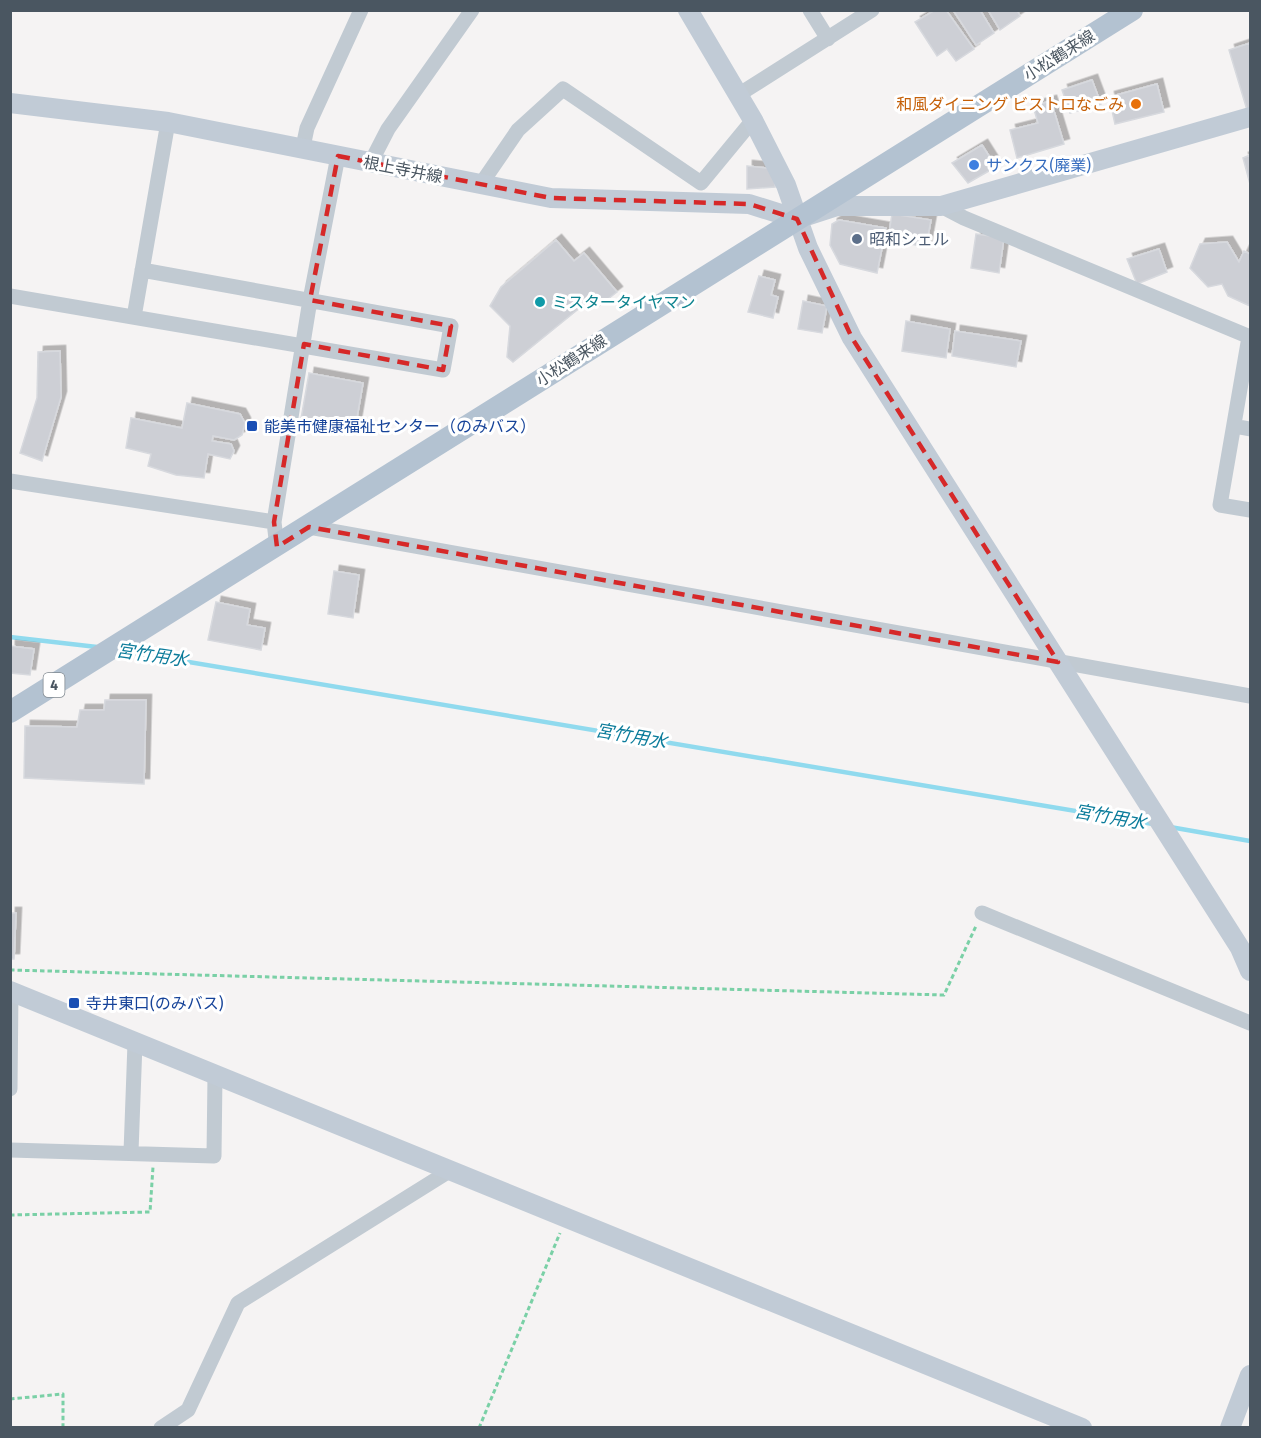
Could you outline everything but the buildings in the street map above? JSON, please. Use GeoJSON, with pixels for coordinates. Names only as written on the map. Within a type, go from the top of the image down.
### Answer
{"type":"FeatureCollection","features":[{"type":"Feature","properties":{"kind":"main road"},"geometry":{"type":"LineString","coordinates":[[688,10],[753,120],[786,185],[797,219],[852,339],[1240,948],[1251,971]]}},
{"type":"Feature","properties":{"kind":"main road","name":"小松鶴来線"},"geometry":{"type":"LineString","coordinates":[[10,712],[309,527],[1123,13]]}},
{"type":"Feature","properties":{"kind":"main road","name":"根上寺井線"},"geometry":{"type":"LineString","coordinates":[[10,103],[168,122],[551,198],[749,204],[797,219]]}},
{"type":"Feature","properties":{"kind":"main road"},"geometry":{"type":"LineString","coordinates":[[797,219],[837,206],[941,206],[1251,117]]}},
{"type":"Feature","properties":{"kind":"main road"},"geometry":{"type":"LineString","coordinates":[[11,991],[1082,1428]]}},
{"type":"Feature","properties":{"kind":"main road"},"geometry":{"type":"LineString","coordinates":[[1230,1428],[1251,1375]]}},
{"type":"Feature","properties":{"kind":"street"},"geometry":{"type":"LineString","coordinates":[[303,147],[307,128],[362,10]]}},
{"type":"Feature","properties":{"kind":"street"},"geometry":{"type":"LineString","coordinates":[[371,162],[388,129],[472,10]]}},
{"type":"Feature","properties":{"kind":"street"},"geometry":{"type":"LineString","coordinates":[[810,10],[828,39]]}},
{"type":"Feature","properties":{"kind":"street"},"geometry":{"type":"LineString","coordinates":[[738,95],[872,10]]}},
{"type":"Feature","properties":{"kind":"street"},"geometry":{"type":"LineString","coordinates":[[481,184],[518,130],[563,89],[701,183],[753,120]]}},
{"type":"Feature","properties":{"kind":"street"},"geometry":{"type":"LineString","coordinates":[[134,317],[168,122]]}},
{"type":"Feature","properties":{"kind":"street"},"geometry":{"type":"LineString","coordinates":[[277,547],[274,522],[310,300],[339,156]]}},
{"type":"Feature","properties":{"kind":"street"},"geometry":{"type":"LineString","coordinates":[[941,206],[963,218],[1250,337],[1220,505],[1251,510]]}},
{"type":"Feature","properties":{"kind":"street"},"geometry":{"type":"LineString","coordinates":[[10,296],[304,344],[443,370],[451,326],[142,270]]}},
{"type":"Feature","properties":{"kind":"street"},"geometry":{"type":"LineString","coordinates":[[1234,426],[1251,429]]}},
{"type":"Feature","properties":{"kind":"street"},"geometry":{"type":"LineString","coordinates":[[10,481],[274,522]]}},
{"type":"Feature","properties":{"kind":"street"},"geometry":{"type":"LineString","coordinates":[[309,527],[1251,696]]}},
{"type":"Feature","properties":{"kind":"street"},"geometry":{"type":"LineString","coordinates":[[982,913],[1251,1023]]}},
{"type":"Feature","properties":{"kind":"street"},"geometry":{"type":"LineString","coordinates":[[10,1089],[11,991]]}},
{"type":"Feature","properties":{"kind":"street"},"geometry":{"type":"LineString","coordinates":[[131,1152],[135,1043]]}},
{"type":"Feature","properties":{"kind":"street"},"geometry":{"type":"LineString","coordinates":[[10,1150],[214,1156],[215,1075]]}},
{"type":"Feature","properties":{"kind":"street"},"geometry":{"type":"LineString","coordinates":[[161,1428],[188,1410],[238,1303],[451,1170]]}},
{"type":"Feature","properties":{"kind":"path"},"geometry":{"type":"LineString","coordinates":[[10,970],[944,995],[982,913]]}},
{"type":"Feature","properties":{"kind":"path"},"geometry":{"type":"LineString","coordinates":[[10,1215],[150,1212],[154,1153]]}},
{"type":"Feature","properties":{"kind":"path"},"geometry":{"type":"LineString","coordinates":[[479,1428],[567,1217]]}},
{"type":"Feature","properties":{"kind":"path"},"geometry":{"type":"LineString","coordinates":[[10,1399],[63,1394],[63,1428]]}},
{"type":"Feature","properties":{"kind":"highlighted area"},"geometry":{"type":"Polygon","coordinates":[[[338,156],[551,198],[749,204],[797,219],[852,338],[1058,662],[309,527],[277,547],[274,522],[304,344],[443,370],[451,326],[310,300],[338,156]]]}},
{"type":"Feature","properties":{"kind":"waterway","name":"宮竹用水"},"geometry":{"type":"LineString","coordinates":[[10,637],[97,647]]}},
{"type":"Feature","properties":{"kind":"waterway","name":"宮竹用水"},"geometry":{"type":"LineString","coordinates":[[123,651],[1153,824]]}},
{"type":"Feature","properties":{"kind":"waterway","name":"宮竹用水"},"geometry":{"type":"LineString","coordinates":[[1170,827],[1250,841]]}},
{"type":"Feature","properties":{"kind":"place","name":"和風ダイニング ビストロなごみ"},"geometry":{"type":"Point","coordinates":[1136,104]}},
{"type":"Feature","properties":{"kind":"place","name":"サンクス(廃業)"},"geometry":{"type":"Point","coordinates":[974,165]}},
{"type":"Feature","properties":{"kind":"place","name":"昭和シェル"},"geometry":{"type":"Point","coordinates":[857,239]}},
{"type":"Feature","properties":{"kind":"place","name":"ミスタータイヤマン"},"geometry":{"type":"Point","coordinates":[540,302]}},
{"type":"Feature","properties":{"kind":"place","name":"能美市健康福祉センター（のみバス）"},"geometry":{"type":"Point","coordinates":[252,426]}},
{"type":"Feature","properties":{"kind":"place","name":"寺井東口(のみバス)"},"geometry":{"type":"Point","coordinates":[74,1003]}}]}
